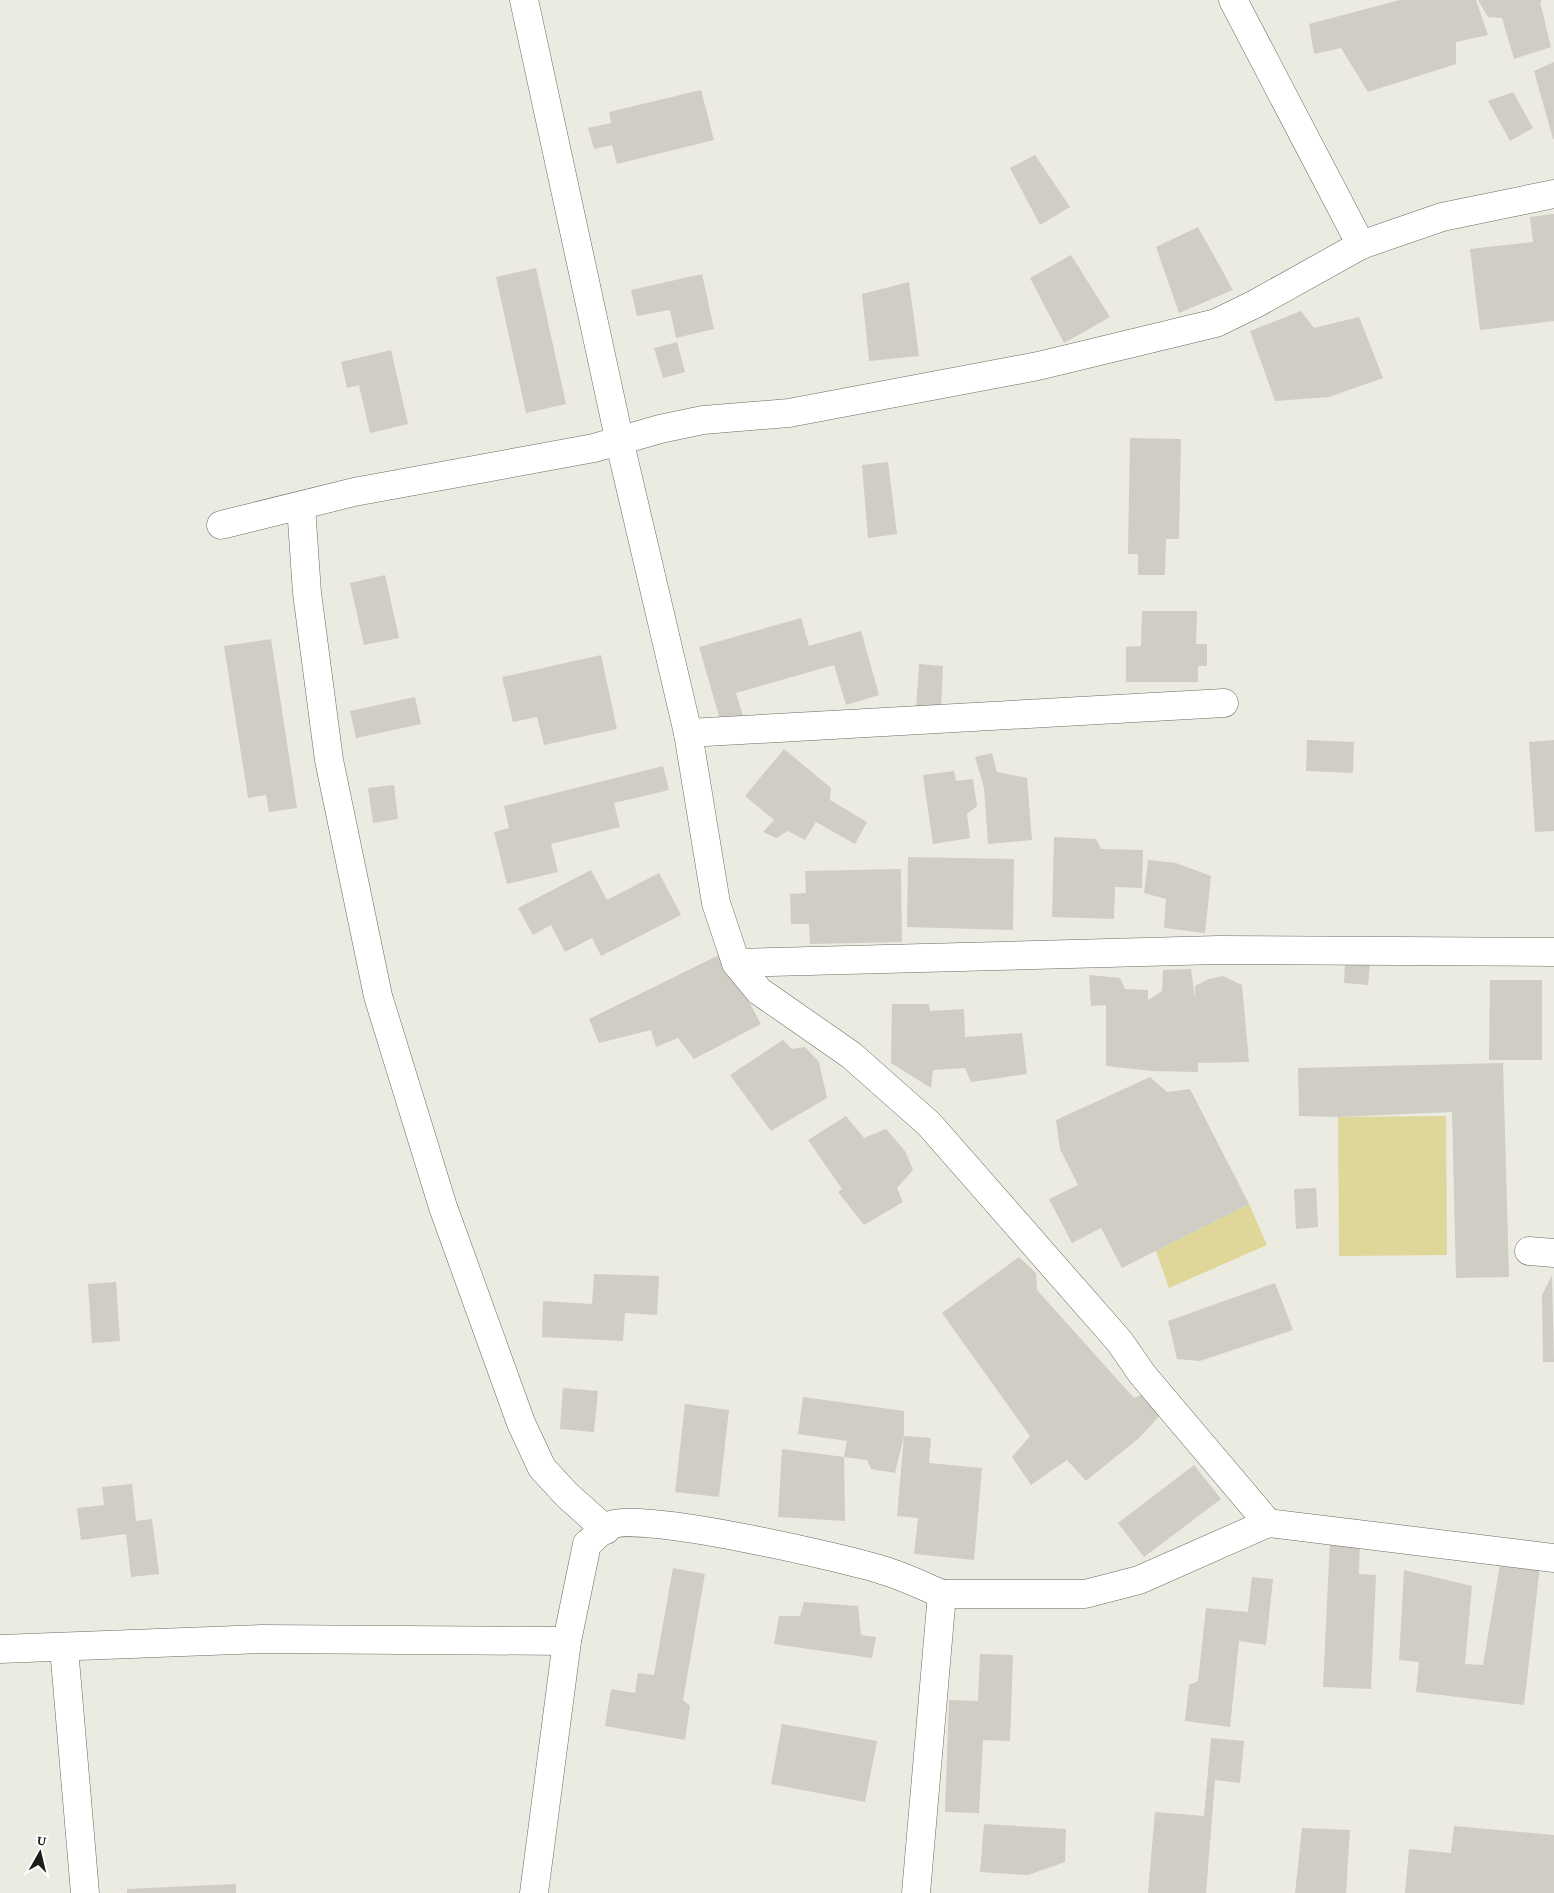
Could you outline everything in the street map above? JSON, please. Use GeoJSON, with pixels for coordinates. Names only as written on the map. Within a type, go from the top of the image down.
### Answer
{"type":"FeatureCollection","features":[{"type":"Feature","properties":{"kind":"street"},"geometry":{"type":"LineString","coordinates":[[524,0],[620,440],[688,733],[716,903],[736,963],[759,991],[851,1055],[929,1124],[1120,1342],[1142,1374],[1268,1523]]}},
{"type":"Feature","properties":{"kind":"street"},"geometry":{"type":"LineString","coordinates":[[1233,0],[1361,245]]}},
{"type":"Feature","properties":{"kind":"street"},"geometry":{"type":"LineString","coordinates":[[221,525],[270,511],[301,506],[354,492],[594,448],[703,420],[789,413],[1038,366],[1216,323],[1256,304],[1361,245],[1442,217],[1554,194]]}},
{"type":"Feature","properties":{"kind":"street"},"geometry":{"type":"LineString","coordinates":[[301,506],[307,593],[329,760],[378,996],[443,1207],[521,1423],[542,1468],[567,1495],[606,1530]]}},
{"type":"Feature","properties":{"kind":"street"},"geometry":{"type":"LineString","coordinates":[[688,733],[1224,703]]}},
{"type":"Feature","properties":{"kind":"street"},"geometry":{"type":"LineString","coordinates":[[736,963],[1218,950],[1554,952]]}},
{"type":"Feature","properties":{"kind":"street"},"geometry":{"type":"LineString","coordinates":[[534,1893],[567,1641],[587,1544],[611,1525],[626,1523],[678,1527],[849,1560],[885,1570],[942,1594],[1085,1594],[1139,1580],[1268,1523],[1554,1558]]}},
{"type":"Feature","properties":{"kind":"street"},"geometry":{"type":"LineString","coordinates":[[916,1893],[942,1594]]}},
{"type":"Feature","properties":{"kind":"street"},"geometry":{"type":"LineString","coordinates":[[0,1649],[262,1639],[567,1641]]}},
{"type":"Feature","properties":{"kind":"street"},"geometry":{"type":"LineString","coordinates":[[64,1648],[85,1893]]}},
{"type":"Feature","properties":{"kind":"shaded area"},"geometry":{"type":"Polygon","coordinates":[[[1446,1116],[1447,1255],[1339,1256],[1338,1117],[1446,1116]]]}},
{"type":"Feature","properties":{"kind":"shaded area"},"geometry":{"type":"Polygon","coordinates":[[[1249,1204],[1267,1245],[1169,1288],[1156,1251],[1249,1204]]]}},
{"type":"Feature","properties":{"kind":"building"},"geometry":{"type":"Polygon","coordinates":[[[1400,0],[1476,0],[1488,35],[1456,42],[1456,64],[1368,92],[1341,48],[1314,54],[1309,24],[1400,0]]]}},
{"type":"Feature","properties":{"kind":"building"},"geometry":{"type":"Polygon","coordinates":[[[1478,0],[1542,0],[1540,2],[1551,47],[1514,59],[1502,18],[1488,17],[1478,0]]]}},
{"type":"Feature","properties":{"kind":"building"},"geometry":{"type":"Polygon","coordinates":[[[1554,62],[1554,139],[1553,139],[1534,71],[1554,62]]]}},
{"type":"Feature","properties":{"kind":"building"},"geometry":{"type":"Polygon","coordinates":[[[701,90],[714,140],[617,164],[612,145],[594,149],[588,128],[611,123],[609,112],[701,90]]]}},
{"type":"Feature","properties":{"kind":"building"},"geometry":{"type":"Polygon","coordinates":[[[1513,92],[1533,128],[1510,141],[1488,101],[1513,92]]]}},
{"type":"Feature","properties":{"kind":"building"},"geometry":{"type":"Polygon","coordinates":[[[1035,155],[1070,207],[1040,225],[1010,168],[1035,155]]]}},
{"type":"Feature","properties":{"kind":"building"},"geometry":{"type":"Polygon","coordinates":[[[1554,214],[1554,321],[1480,330],[1470,249],[1533,242],[1530,217],[1554,214]]]}},
{"type":"Feature","properties":{"kind":"building"},"geometry":{"type":"Polygon","coordinates":[[[1198,227],[1233,290],[1179,313],[1156,247],[1198,227]]]}},
{"type":"Feature","properties":{"kind":"building"},"geometry":{"type":"Polygon","coordinates":[[[1071,255],[1110,317],[1064,343],[1030,278],[1071,255]]]}},
{"type":"Feature","properties":{"kind":"building"},"geometry":{"type":"Polygon","coordinates":[[[536,268],[566,404],[526,413],[496,277],[536,268]]]}},
{"type":"Feature","properties":{"kind":"building"},"geometry":{"type":"Polygon","coordinates":[[[702,274],[714,329],[676,338],[670,310],[637,316],[631,290],[702,274]]]}},
{"type":"Feature","properties":{"kind":"building"},"geometry":{"type":"Polygon","coordinates":[[[909,282],[919,356],[869,361],[862,294],[909,282]]]}},
{"type":"Feature","properties":{"kind":"building"},"geometry":{"type":"Polygon","coordinates":[[[1301,311],[1314,328],[1359,317],[1383,378],[1329,397],[1275,401],[1250,331],[1301,311]]]}},
{"type":"Feature","properties":{"kind":"building"},"geometry":{"type":"Polygon","coordinates":[[[677,342],[685,372],[663,378],[654,348],[677,342]]]}},
{"type":"Feature","properties":{"kind":"building"},"geometry":{"type":"Polygon","coordinates":[[[391,350],[408,424],[370,433],[359,385],[347,388],[341,362],[391,350]]]}},
{"type":"Feature","properties":{"kind":"building"},"geometry":{"type":"Polygon","coordinates":[[[1130,438],[1181,439],[1179,539],[1166,539],[1165,575],[1138,575],[1138,554],[1128,554],[1130,438]]]}},
{"type":"Feature","properties":{"kind":"building"},"geometry":{"type":"Polygon","coordinates":[[[888,462],[897,534],[868,538],[862,465],[888,462]]]}},
{"type":"Feature","properties":{"kind":"building"},"geometry":{"type":"Polygon","coordinates":[[[385,575],[399,638],[364,645],[350,583],[385,575]]]}},
{"type":"Feature","properties":{"kind":"building"},"geometry":{"type":"Polygon","coordinates":[[[1142,611],[1197,611],[1196,644],[1207,644],[1207,666],[1198,666],[1198,682],[1126,682],[1126,647],[1141,646],[1142,611]]]}},
{"type":"Feature","properties":{"kind":"building"},"geometry":{"type":"Polygon","coordinates":[[[801,618],[809,646],[861,631],[879,695],[846,705],[834,665],[736,693],[743,716],[721,723],[699,647],[801,618]]]}},
{"type":"Feature","properties":{"kind":"building"},"geometry":{"type":"Polygon","coordinates":[[[271,639],[297,808],[269,812],[266,795],[248,798],[224,646],[271,639]]]}},
{"type":"Feature","properties":{"kind":"building"},"geometry":{"type":"Polygon","coordinates":[[[601,655],[617,729],[544,745],[537,717],[513,722],[502,677],[601,655]]]}},
{"type":"Feature","properties":{"kind":"building"},"geometry":{"type":"Polygon","coordinates":[[[919,664],[943,666],[941,710],[916,709],[919,664]]]}},
{"type":"Feature","properties":{"kind":"building"},"geometry":{"type":"Polygon","coordinates":[[[415,697],[421,724],[356,738],[350,711],[415,697]]]}},
{"type":"Feature","properties":{"kind":"building"},"geometry":{"type":"Polygon","coordinates":[[[1307,740],[1354,742],[1353,773],[1306,771],[1307,740]]]}},
{"type":"Feature","properties":{"kind":"building"},"geometry":{"type":"Polygon","coordinates":[[[1554,740],[1554,831],[1535,832],[1529,742],[1554,740]]]}},
{"type":"Feature","properties":{"kind":"building"},"geometry":{"type":"Polygon","coordinates":[[[784,749],[831,788],[830,800],[867,822],[855,844],[816,822],[805,840],[788,831],[776,838],[763,832],[774,820],[745,796],[784,749]]]}},
{"type":"Feature","properties":{"kind":"building"},"geometry":{"type":"Polygon","coordinates":[[[992,753],[997,772],[1027,778],[1032,840],[988,844],[984,788],[975,757],[992,753]]]}},
{"type":"Feature","properties":{"kind":"building"},"geometry":{"type":"Polygon","coordinates":[[[663,766],[669,790],[614,803],[620,827],[551,844],[558,872],[507,884],[494,832],[509,828],[504,806],[663,766]]]}},
{"type":"Feature","properties":{"kind":"building"},"geometry":{"type":"Polygon","coordinates":[[[954,771],[956,781],[973,779],[977,806],[967,814],[970,838],[933,844],[923,775],[954,771]]]}},
{"type":"Feature","properties":{"kind":"building"},"geometry":{"type":"Polygon","coordinates":[[[394,785],[398,819],[373,823],[368,788],[394,785]]]}},
{"type":"Feature","properties":{"kind":"building"},"geometry":{"type":"Polygon","coordinates":[[[1054,837],[1096,839],[1101,849],[1143,850],[1142,888],[1115,887],[1114,919],[1052,917],[1054,837]]]}},
{"type":"Feature","properties":{"kind":"building"},"geometry":{"type":"Polygon","coordinates":[[[908,857],[1014,859],[1013,930],[907,927],[908,857]]]}},
{"type":"Feature","properties":{"kind":"building"},"geometry":{"type":"Polygon","coordinates":[[[1148,860],[1176,863],[1211,876],[1205,933],[1164,928],[1166,899],[1144,893],[1148,860]]]}},
{"type":"Feature","properties":{"kind":"building"},"geometry":{"type":"Polygon","coordinates":[[[901,869],[902,942],[810,944],[809,924],[791,924],[790,894],[806,893],[805,871],[901,869]]]}},
{"type":"Feature","properties":{"kind":"building"},"geometry":{"type":"Polygon","coordinates":[[[591,870],[607,900],[659,873],[681,915],[601,956],[592,938],[565,952],[551,925],[533,935],[518,908],[591,870]]]}},
{"type":"Feature","properties":{"kind":"building"},"geometry":{"type":"Polygon","coordinates":[[[723,953],[761,1024],[694,1059],[678,1038],[656,1047],[651,1030],[599,1043],[589,1019],[723,953]]]}},
{"type":"Feature","properties":{"kind":"building"},"geometry":{"type":"Polygon","coordinates":[[[1345,962],[1370,964],[1368,985],[1344,983],[1345,962]]]}},
{"type":"Feature","properties":{"kind":"building"},"geometry":{"type":"Polygon","coordinates":[[[1191,969],[1195,999],[1195,986],[1209,979],[1223,976],[1242,985],[1249,1062],[1198,1063],[1198,1072],[1152,1071],[1106,1066],[1106,1005],[1091,1006],[1089,975],[1120,978],[1125,989],[1148,990],[1148,1000],[1162,991],[1163,970],[1191,969]]]}},
{"type":"Feature","properties":{"kind":"building"},"geometry":{"type":"Polygon","coordinates":[[[1490,980],[1542,980],[1542,1060],[1489,1060],[1490,980]]]}},
{"type":"Feature","properties":{"kind":"building"},"geometry":{"type":"Polygon","coordinates":[[[892,1004],[929,1004],[930,1011],[964,1009],[965,1037],[1022,1033],[1027,1074],[971,1082],[965,1068],[933,1070],[931,1088],[891,1063],[892,1004]]]}},
{"type":"Feature","properties":{"kind":"building"},"geometry":{"type":"Polygon","coordinates":[[[783,1040],[792,1049],[805,1047],[819,1062],[827,1098],[771,1131],[730,1075],[783,1040]]]}},
{"type":"Feature","properties":{"kind":"building"},"geometry":{"type":"Polygon","coordinates":[[[1503,1063],[1509,1277],[1456,1278],[1452,1112],[1338,1117],[1299,1116],[1298,1068],[1503,1063]]]}},
{"type":"Feature","properties":{"kind":"building"},"geometry":{"type":"Polygon","coordinates":[[[1150,1077],[1167,1092],[1190,1089],[1249,1204],[1122,1268],[1101,1228],[1072,1243],[1049,1199],[1078,1185],[1060,1149],[1056,1120],[1150,1077]]]}},
{"type":"Feature","properties":{"kind":"building"},"geometry":{"type":"Polygon","coordinates":[[[846,1116],[864,1138],[886,1129],[905,1151],[913,1170],[897,1188],[903,1202],[864,1225],[838,1192],[842,1189],[808,1140],[846,1116]]]}},
{"type":"Feature","properties":{"kind":"building"},"geometry":{"type":"Polygon","coordinates":[[[1316,1188],[1318,1227],[1296,1229],[1294,1189],[1316,1188]]]}},
{"type":"Feature","properties":{"kind":"building"},"geometry":{"type":"Polygon","coordinates":[[[1019,1257],[1036,1273],[1037,1290],[1134,1398],[1146,1393],[1165,1410],[1139,1438],[1086,1481],[1067,1460],[1031,1485],[1012,1457],[1030,1436],[942,1313],[1019,1257]]]}},
{"type":"Feature","properties":{"kind":"building"},"geometry":{"type":"Polygon","coordinates":[[[594,1274],[659,1276],[657,1315],[625,1313],[623,1341],[542,1337],[543,1301],[592,1304],[594,1274]]]}},
{"type":"Feature","properties":{"kind":"building"},"geometry":{"type":"Polygon","coordinates":[[[1552,1275],[1554,1362],[1543,1362],[1542,1295],[1552,1275]]]}},
{"type":"Feature","properties":{"kind":"building"},"geometry":{"type":"Polygon","coordinates":[[[116,1282],[120,1341],[92,1343],[88,1284],[116,1282]]]}},
{"type":"Feature","properties":{"kind":"building"},"geometry":{"type":"Polygon","coordinates":[[[1275,1283],[1293,1330],[1200,1361],[1177,1359],[1168,1321],[1275,1283]]]}},
{"type":"Feature","properties":{"kind":"building"},"geometry":{"type":"Polygon","coordinates":[[[563,1388],[598,1391],[594,1432],[560,1429],[563,1388]]]}},
{"type":"Feature","properties":{"kind":"building"},"geometry":{"type":"Polygon","coordinates":[[[803,1397],[904,1411],[904,1436],[895,1473],[871,1469],[867,1460],[844,1457],[847,1441],[798,1434],[803,1397]]]}},
{"type":"Feature","properties":{"kind":"building"},"geometry":{"type":"Polygon","coordinates":[[[685,1404],[729,1410],[719,1497],[675,1492],[685,1404]]]}},
{"type":"Feature","properties":{"kind":"building"},"geometry":{"type":"Polygon","coordinates":[[[904,1436],[931,1438],[929,1463],[982,1468],[974,1560],[914,1554],[918,1518],[897,1516],[904,1436]]]}},
{"type":"Feature","properties":{"kind":"building"},"geometry":{"type":"Polygon","coordinates":[[[782,1449],[844,1457],[845,1521],[778,1517],[782,1449]]]}},
{"type":"Feature","properties":{"kind":"building"},"geometry":{"type":"Polygon","coordinates":[[[1194,1465],[1221,1499],[1144,1557],[1118,1523],[1194,1465]]]}},
{"type":"Feature","properties":{"kind":"building"},"geometry":{"type":"Polygon","coordinates":[[[132,1484],[136,1521],[152,1519],[159,1574],[131,1577],[126,1534],[81,1540],[77,1508],[104,1505],[102,1487],[132,1484]]]}},
{"type":"Feature","properties":{"kind":"building"},"geometry":{"type":"Polygon","coordinates":[[[1330,1540],[1360,1541],[1359,1574],[1376,1575],[1371,1689],[1323,1687],[1330,1540]]]}},
{"type":"Feature","properties":{"kind":"building"},"geometry":{"type":"Polygon","coordinates":[[[1502,1552],[1541,1557],[1524,1705],[1416,1692],[1419,1662],[1399,1660],[1404,1570],[1472,1586],[1465,1664],[1483,1665],[1502,1552]]]}},
{"type":"Feature","properties":{"kind":"building"},"geometry":{"type":"Polygon","coordinates":[[[673,1568],[705,1574],[683,1700],[690,1706],[685,1740],[605,1726],[611,1689],[635,1693],[638,1673],[654,1675],[673,1568]]]}},
{"type":"Feature","properties":{"kind":"building"},"geometry":{"type":"Polygon","coordinates":[[[1252,1577],[1273,1579],[1266,1645],[1239,1641],[1230,1727],[1185,1721],[1189,1685],[1198,1681],[1206,1608],[1248,1612],[1252,1577]]]}},
{"type":"Feature","properties":{"kind":"building"},"geometry":{"type":"Polygon","coordinates":[[[804,1602],[858,1606],[861,1635],[876,1637],[872,1658],[774,1644],[779,1616],[800,1616],[804,1602]]]}},
{"type":"Feature","properties":{"kind":"building"},"geometry":{"type":"Polygon","coordinates":[[[980,1654],[1013,1655],[1010,1741],[983,1740],[979,1813],[945,1812],[949,1700],[978,1701],[980,1654]]]}},
{"type":"Feature","properties":{"kind":"building"},"geometry":{"type":"Polygon","coordinates":[[[782,1724],[877,1741],[865,1802],[771,1784],[782,1724]]]}},
{"type":"Feature","properties":{"kind":"building"},"geometry":{"type":"Polygon","coordinates":[[[1211,1738],[1244,1741],[1240,1783],[1215,1780],[1206,1893],[1148,1893],[1155,1812],[1204,1816],[1211,1738]]]}},
{"type":"Feature","properties":{"kind":"building"},"geometry":{"type":"Polygon","coordinates":[[[984,1824],[1066,1829],[1065,1862],[1028,1875],[980,1872],[984,1824]]]}},
{"type":"Feature","properties":{"kind":"building"},"geometry":{"type":"Polygon","coordinates":[[[1454,1826],[1554,1835],[1554,1893],[1405,1893],[1409,1849],[1451,1853],[1454,1826]]]}},
{"type":"Feature","properties":{"kind":"building"},"geometry":{"type":"Polygon","coordinates":[[[1302,1828],[1350,1830],[1346,1893],[1295,1893],[1302,1828]]]}},
{"type":"Feature","properties":{"kind":"building"},"geometry":{"type":"Polygon","coordinates":[[[236,1884],[236,1893],[127,1893],[127,1889],[236,1884]]]}}]}
